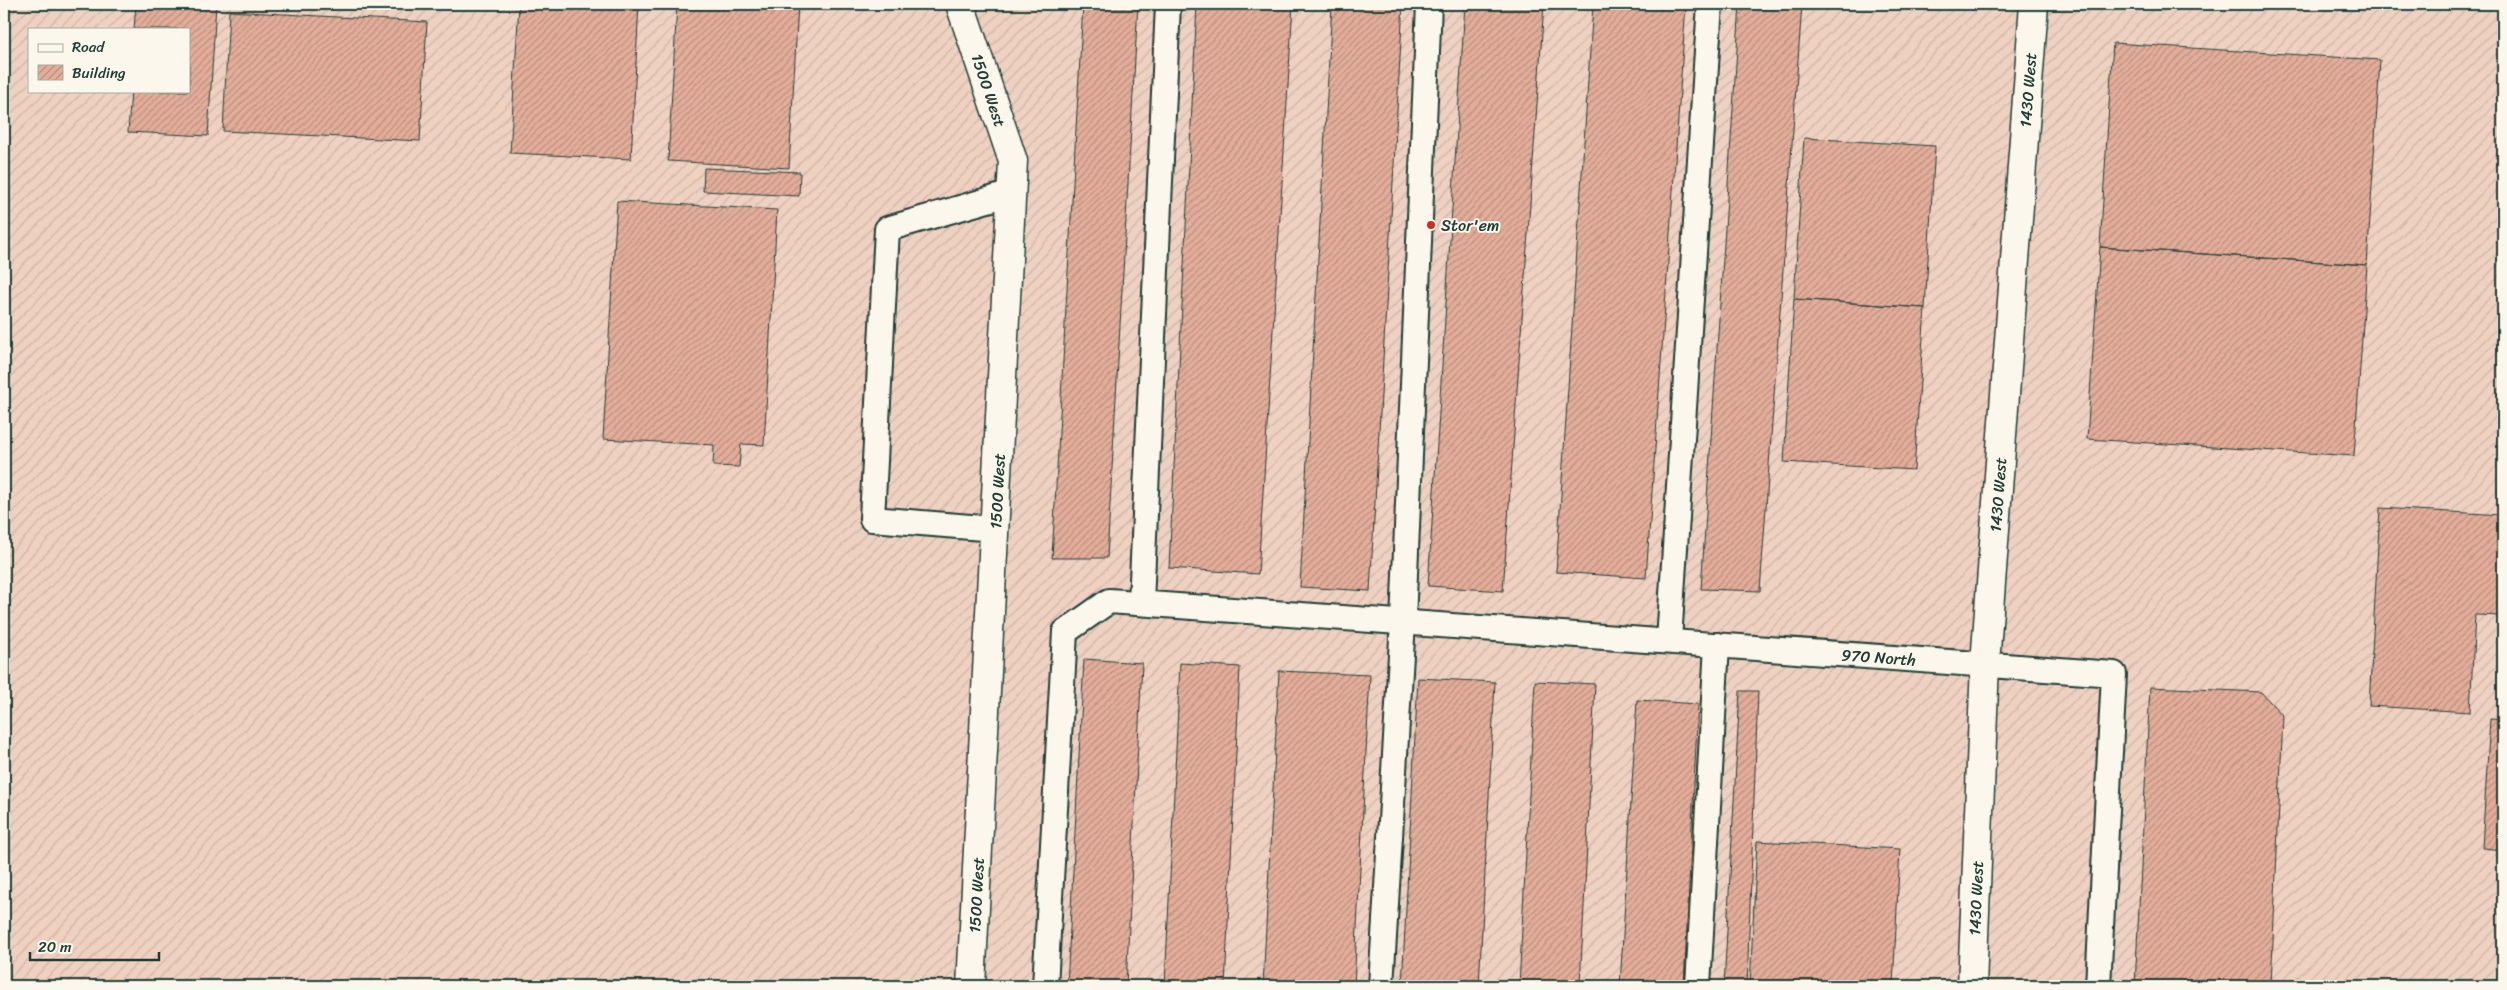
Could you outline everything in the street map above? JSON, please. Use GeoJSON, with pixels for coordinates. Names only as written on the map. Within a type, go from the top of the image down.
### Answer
{"type":"FeatureCollection","features":[{"type":"Feature","properties":{"kind":"street","name":"1500 West"},"geometry":{"type":"LineString","coordinates":[[960,4],[1013,161],[971,986]]}},
{"type":"Feature","properties":{"kind":"street","name":"1430 West"},"geometry":{"type":"LineString","coordinates":[[1972,986],[1984,664],[2034,4]]}},
{"type":"Feature","properties":{"kind":"lane"},"geometry":{"type":"LineString","coordinates":[[1140,603],[1168,4]]}},
{"type":"Feature","properties":{"kind":"lane"},"geometry":{"type":"LineString","coordinates":[[1381,986],[1403,622],[1429,4]]}},
{"type":"Feature","properties":{"kind":"lane"},"geometry":{"type":"LineString","coordinates":[[1669,641],[1710,4]]}},
{"type":"Feature","properties":{"kind":"lane"},"geometry":{"type":"LineString","coordinates":[[995,528],[872,519],[887,229],[1012,193]]}},
{"type":"Feature","properties":{"kind":"lane","name":"970 North"},"geometry":{"type":"LineString","coordinates":[[1045,986],[1065,632],[1109,600],[2114,674],[2098,986]]}},
{"type":"Feature","properties":{"kind":"lane"},"geometry":{"type":"LineString","coordinates":[[1698,986],[1717,645]]}},
{"type":"Feature","properties":{"kind":"shaded area"},"geometry":{"type":"Polygon","coordinates":[[[4,4],[2503,4],[2503,986],[4,986],[4,4]]]}},
{"type":"Feature","properties":{"kind":"building"},"geometry":{"type":"Polygon","coordinates":[[[136,4],[216,4],[208,136],[128,132],[131,92],[190,92],[190,28],[134,28],[136,4]]]}},
{"type":"Feature","properties":{"kind":"building"},"geometry":{"type":"Polygon","coordinates":[[[519,4],[639,4],[631,159],[510,153],[519,4]]]}},
{"type":"Feature","properties":{"kind":"building"},"geometry":{"type":"Polygon","coordinates":[[[677,4],[798,4],[789,168],[668,161],[677,4]]]}},
{"type":"Feature","properties":{"kind":"building"},"geometry":{"type":"Polygon","coordinates":[[[1083,4],[1138,4],[1107,558],[1052,558],[1083,4]]]}},
{"type":"Feature","properties":{"kind":"building"},"geometry":{"type":"Polygon","coordinates":[[[1197,4],[1293,4],[1258,574],[1169,568],[1197,4]]]}},
{"type":"Feature","properties":{"kind":"building"},"geometry":{"type":"Polygon","coordinates":[[[1332,4],[1403,4],[1370,591],[1300,587],[1332,4]]]}},
{"type":"Feature","properties":{"kind":"building"},"geometry":{"type":"Polygon","coordinates":[[[1465,4],[1544,4],[1503,591],[1428,586],[1465,4]]]}},
{"type":"Feature","properties":{"kind":"building"},"geometry":{"type":"Polygon","coordinates":[[[1593,4],[1686,4],[1646,578],[1556,572],[1593,4]]]}},
{"type":"Feature","properties":{"kind":"building"},"geometry":{"type":"Polygon","coordinates":[[[1740,4],[1802,4],[1760,591],[1701,589],[1740,4]]]}},
{"type":"Feature","properties":{"kind":"building"},"geometry":{"type":"Polygon","coordinates":[[[229,11],[427,22],[420,141],[223,131],[229,11]]]}},
{"type":"Feature","properties":{"kind":"building"},"geometry":{"type":"Polygon","coordinates":[[[2113,43],[2380,60],[2367,265],[2100,247],[2113,43]]]}},
{"type":"Feature","properties":{"kind":"building"},"geometry":{"type":"Polygon","coordinates":[[[1804,138],[1935,146],[1925,308],[1794,299],[1804,138]]]}},
{"type":"Feature","properties":{"kind":"building"},"geometry":{"type":"Polygon","coordinates":[[[704,168],[800,172],[799,196],[703,191],[704,168]]]}},
{"type":"Feature","properties":{"kind":"building"},"geometry":{"type":"Polygon","coordinates":[[[617,201],[777,210],[764,445],[741,444],[739,467],[713,466],[714,445],[603,439],[617,201]]]}},
{"type":"Feature","properties":{"kind":"building"},"geometry":{"type":"Polygon","coordinates":[[[2100,247],[2367,265],[2354,456],[2087,439],[2100,247]]]}},
{"type":"Feature","properties":{"kind":"building"},"geometry":{"type":"Polygon","coordinates":[[[1794,299],[1925,308],[1914,470],[1784,462],[1794,299]]]}},
{"type":"Feature","properties":{"kind":"building"},"geometry":{"type":"Polygon","coordinates":[[[2380,508],[2503,515],[2503,616],[2475,615],[2470,712],[2369,706],[2380,508]]]}},
{"type":"Feature","properties":{"kind":"building"},"geometry":{"type":"Polygon","coordinates":[[[1084,659],[1142,663],[1126,986],[1067,986],[1084,659]]]}},
{"type":"Feature","properties":{"kind":"building"},"geometry":{"type":"Polygon","coordinates":[[[1180,663],[1240,667],[1225,986],[1165,986],[1180,663]]]}},
{"type":"Feature","properties":{"kind":"building"},"geometry":{"type":"Polygon","coordinates":[[[1279,671],[1370,675],[1354,986],[1263,986],[1279,671]]]}},
{"type":"Feature","properties":{"kind":"building"},"geometry":{"type":"Polygon","coordinates":[[[1418,678],[1495,682],[1479,986],[1402,986],[1418,678]]]}},
{"type":"Feature","properties":{"kind":"building"},"geometry":{"type":"Polygon","coordinates":[[[1535,681],[1595,684],[1580,986],[1519,986],[1535,681]]]}},
{"type":"Feature","properties":{"kind":"building"},"geometry":{"type":"Polygon","coordinates":[[[2150,687],[2261,692],[2283,716],[2271,986],[2135,986],[2150,687]]]}},
{"type":"Feature","properties":{"kind":"building"},"geometry":{"type":"Polygon","coordinates":[[[1740,691],[1758,691],[1747,986],[1724,986],[1740,691]]]}},
{"type":"Feature","properties":{"kind":"building"},"geometry":{"type":"Polygon","coordinates":[[[1637,700],[1698,704],[1684,986],[1620,986],[1637,700]]]}},
{"type":"Feature","properties":{"kind":"building"},"geometry":{"type":"Polygon","coordinates":[[[2490,719],[2503,720],[2503,850],[2482,848],[2490,719]]]}},
{"type":"Feature","properties":{"kind":"building"},"geometry":{"type":"Polygon","coordinates":[[[1757,841],[1900,849],[1893,986],[1750,986],[1757,841]]]}},
{"type":"Feature","properties":{"kind":"place","name":"Stor'em"},"geometry":{"type":"Point","coordinates":[1431,225]}}]}
